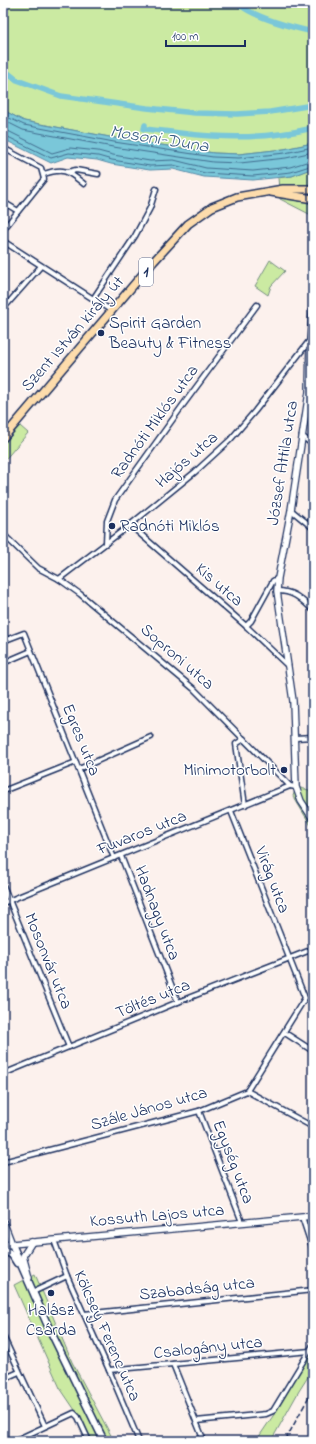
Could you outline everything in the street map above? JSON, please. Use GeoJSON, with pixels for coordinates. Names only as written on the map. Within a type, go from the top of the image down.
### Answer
{"type":"FeatureCollection","features":[{"type":"Feature","properties":{"kind":"main road","name":"Szent István király út"},"geometry":{"type":"LineString","coordinates":[[3,438],[180,232],[196,218],[212,207],[228,199],[245,194],[283,189],[313,189]]}},
{"type":"Feature","properties":{"kind":"main road","name":"Szent István király út"},"geometry":{"type":"LineString","coordinates":[[267,191],[313,199]]}},
{"type":"Feature","properties":{"kind":"main road","name":"Kossuth Lajos utca"},"geometry":{"type":"LineString","coordinates":[[3,1245],[12,1244]]}},
{"type":"Feature","properties":{"kind":"main road"},"geometry":{"type":"LineString","coordinates":[[12,1244],[36,1291],[72,1377],[104,1441]]}},
{"type":"Feature","properties":{"kind":"main road"},"geometry":{"type":"LineString","coordinates":[[3,1250],[12,1255],[36,1291]]}},
{"type":"Feature","properties":{"kind":"street"},"geometry":{"type":"LineString","coordinates":[[3,148],[41,168],[44,174],[44,179],[3,230]]}},
{"type":"Feature","properties":{"kind":"street"},"geometry":{"type":"LineString","coordinates":[[44,174],[56,170],[68,172],[76,170],[98,174]]}},
{"type":"Feature","properties":{"kind":"street"},"geometry":{"type":"LineString","coordinates":[[68,172],[84,184]]}},
{"type":"Feature","properties":{"kind":"street","name":"Szent István király út"},"geometry":{"type":"LineString","coordinates":[[93,299],[136,236],[149,210],[156,188]]}},
{"type":"Feature","properties":{"kind":"street"},"geometry":{"type":"LineString","coordinates":[[3,202],[18,211]]}},
{"type":"Feature","properties":{"kind":"street"},"geometry":{"type":"LineString","coordinates":[[3,241],[112,311]]}},
{"type":"Feature","properties":{"kind":"street"},"geometry":{"type":"LineString","coordinates":[[3,309],[41,266]]}},
{"type":"Feature","properties":{"kind":"street","name":"József Attila utca"},"geometry":{"type":"LineString","coordinates":[[296,787],[293,701],[277,591],[309,392],[313,304]]}},
{"type":"Feature","properties":{"kind":"street","name":"Radnóti Miklós utca"},"geometry":{"type":"LineString","coordinates":[[106,543],[107,521],[115,500],[257,305]]}},
{"type":"Feature","properties":{"kind":"street","name":"Hajós utca"},"geometry":{"type":"LineString","coordinates":[[60,579],[195,472],[230,440],[255,411],[311,337]]}},
{"type":"Feature","properties":{"kind":"street"},"geometry":{"type":"LineString","coordinates":[[302,436],[313,445]]}},
{"type":"Feature","properties":{"kind":"street"},"geometry":{"type":"LineString","coordinates":[[291,510],[313,528]]}},
{"type":"Feature","properties":{"kind":"street","name":"Kis utca"},"geometry":{"type":"LineString","coordinates":[[130,525],[246,626],[289,667]]}},
{"type":"Feature","properties":{"kind":"street","name":"Soproni utca"},"geometry":{"type":"LineString","coordinates":[[3,534],[38,568],[60,579],[194,689],[290,786]]}},
{"type":"Feature","properties":{"kind":"street","name":"József Attila utca"},"geometry":{"type":"LineString","coordinates":[[246,626],[251,621],[273,581],[278,578]]}},
{"type":"Feature","properties":{"kind":"street"},"geometry":{"type":"LineString","coordinates":[[277,591],[288,591],[294,594],[313,610]]}},
{"type":"Feature","properties":{"kind":"street","name":"Egres utca"},"geometry":{"type":"LineString","coordinates":[[3,641],[24,632],[114,858]]}},
{"type":"Feature","properties":{"kind":"street"},"geometry":{"type":"LineString","coordinates":[[3,663],[31,651]]}},
{"type":"Feature","properties":{"kind":"street"},"geometry":{"type":"LineString","coordinates":[[79,769],[151,737]]}},
{"type":"Feature","properties":{"kind":"street"},"geometry":{"type":"LineString","coordinates":[[295,738],[313,737]]}},
{"type":"Feature","properties":{"kind":"street"},"geometry":{"type":"LineString","coordinates":[[244,739],[236,744],[245,805]]}},
{"type":"Feature","properties":{"kind":"street"},"geometry":{"type":"LineString","coordinates":[[3,791],[76,762]]}},
{"type":"Feature","properties":{"kind":"street"},"geometry":{"type":"LineString","coordinates":[[290,786],[296,787],[301,801],[313,819]]}},
{"type":"Feature","properties":{"kind":"street","name":"Fuvaros utca"},"geometry":{"type":"LineString","coordinates":[[3,903],[290,786]]}},
{"type":"Feature","properties":{"kind":"street","name":"Virág utca"},"geometry":{"type":"LineString","coordinates":[[231,811],[289,959]]}},
{"type":"Feature","properties":{"kind":"street","name":"Hadnagy utca"},"geometry":{"type":"LineString","coordinates":[[121,856],[178,1002]]}},
{"type":"Feature","properties":{"kind":"street","name":"Mosonvár utca"},"geometry":{"type":"LineString","coordinates":[[3,885],[69,1047]]}},
{"type":"Feature","properties":{"kind":"street","name":"Töltés utca"},"geometry":{"type":"LineString","coordinates":[[3,1074],[178,1002],[313,949]]}},
{"type":"Feature","properties":{"kind":"street"},"geometry":{"type":"LineString","coordinates":[[289,959],[305,998],[247,1091],[313,1127]]}},
{"type":"Feature","properties":{"kind":"street"},"geometry":{"type":"LineString","coordinates":[[285,1032],[313,1051]]}},
{"type":"Feature","properties":{"kind":"street","name":"Szále János utca"},"geometry":{"type":"LineString","coordinates":[[3,1162],[199,1111],[247,1091]]}},
{"type":"Feature","properties":{"kind":"street","name":"Egység utca"},"geometry":{"type":"LineString","coordinates":[[199,1111],[242,1222]]}},
{"type":"Feature","properties":{"kind":"street","name":"Kossuth Lajos utca"},"geometry":{"type":"LineString","coordinates":[[12,1244],[313,1216]]}},
{"type":"Feature","properties":{"kind":"street"},"geometry":{"type":"LineString","coordinates":[[302,1217],[313,1250]]}},
{"type":"Feature","properties":{"kind":"street"},"geometry":{"type":"LineString","coordinates":[[3,1221],[12,1244]]}},
{"type":"Feature","properties":{"kind":"street","name":"Kölcsey Ferenc utca"},"geometry":{"type":"LineString","coordinates":[[54,1240],[67,1276],[139,1441]]}},
{"type":"Feature","properties":{"kind":"street"},"geometry":{"type":"LineString","coordinates":[[32,1242],[23,1256],[36,1291],[67,1276]]}},
{"type":"Feature","properties":{"kind":"street","name":"Szabadság utca"},"geometry":{"type":"LineString","coordinates":[[84,1314],[313,1290]]}},
{"type":"Feature","properties":{"kind":"street"},"geometry":{"type":"LineString","coordinates":[[3,1336],[45,1426]]}},
{"type":"Feature","properties":{"kind":"street"},"geometry":{"type":"LineString","coordinates":[[196,1421],[266,1414],[272,1411],[313,1345]]}},
{"type":"Feature","properties":{"kind":"street","name":"Csalogány utca"},"geometry":{"type":"LineString","coordinates":[[109,1370],[310,1351]]}},
{"type":"Feature","properties":{"kind":"street"},"geometry":{"type":"LineString","coordinates":[[173,1364],[204,1441]]}},
{"type":"Feature","properties":{"kind":"street"},"geometry":{"type":"LineString","coordinates":[[3,1379],[19,1372]]}},
{"type":"Feature","properties":{"kind":"street"},"geometry":{"type":"LineString","coordinates":[[14,1441],[74,1413],[78,1417],[88,1441]]}},
{"type":"Feature","properties":{"kind":"green space"},"geometry":{"type":"Polygon","coordinates":[[[3,3],[313,3],[313,143],[284,149],[239,154],[214,153],[115,138],[24,121],[3,110],[3,3]]]}},
{"type":"Feature","properties":{"kind":"green space"},"geometry":{"type":"Polygon","coordinates":[[[313,168],[313,216],[280,199],[278,178],[292,176],[313,168]]]}},
{"type":"Feature","properties":{"kind":"green space"},"geometry":{"type":"Polygon","coordinates":[[[270,260],[285,271],[271,286],[268,295],[255,286],[270,260]]]}},
{"type":"Feature","properties":{"kind":"green space"},"geometry":{"type":"Polygon","coordinates":[[[20,426],[28,433],[3,462],[3,444],[20,426]]]}},
{"type":"Feature","properties":{"kind":"green space"},"geometry":{"type":"Polygon","coordinates":[[[296,787],[309,790],[313,796],[313,829],[293,796],[296,787]]]}},
{"type":"Feature","properties":{"kind":"green space"},"geometry":{"type":"Polygon","coordinates":[[[35,1274],[72,1362],[114,1441],[91,1441],[79,1416],[60,1388],[14,1285],[35,1274]]]}},
{"type":"Feature","properties":{"kind":"green space"},"geometry":{"type":"Polygon","coordinates":[[[313,1348],[313,1369],[271,1441],[256,1441],[275,1413],[313,1348]]]}},
{"type":"Feature","properties":{"kind":"water"},"geometry":{"type":"Polygon","coordinates":[[[3,110],[24,121],[115,138],[214,153],[239,154],[284,149],[313,143],[313,168],[292,176],[253,180],[204,177],[173,169],[150,170],[111,164],[97,160],[68,157],[51,163],[3,139],[3,110]]]}},
{"type":"Feature","properties":{"kind":"waterway"},"geometry":{"type":"LineString","coordinates":[[237,3],[253,13],[263,17],[284,25],[313,32]]}},
{"type":"Feature","properties":{"kind":"waterway"},"geometry":{"type":"LineString","coordinates":[[3,69],[17,80],[61,96],[147,108],[195,113],[237,114],[270,112],[313,105]]}},
{"type":"Feature","properties":{"kind":"waterway","name":"Mosoni-Duna"},"geometry":{"type":"LineString","coordinates":[[145,125],[144,129],[224,137],[275,135],[313,128]]}},
{"type":"Feature","properties":{"kind":"railway"},"geometry":{"type":"LineString","coordinates":[[285,1441],[313,1389]]}},
{"type":"Feature","properties":{"kind":"place","name":"Spirit Garden Beauty & Fitness"},"geometry":{"type":"Point","coordinates":[101,333]}},
{"type":"Feature","properties":{"kind":"place","name":"Radnóti Miklós"},"geometry":{"type":"Point","coordinates":[112,526]}},
{"type":"Feature","properties":{"kind":"place","name":"Minimotorbolt"},"geometry":{"type":"Point","coordinates":[284,770]}},
{"type":"Feature","properties":{"kind":"place","name":"Halász Csárda"},"geometry":{"type":"Point","coordinates":[51,1293]}}]}
